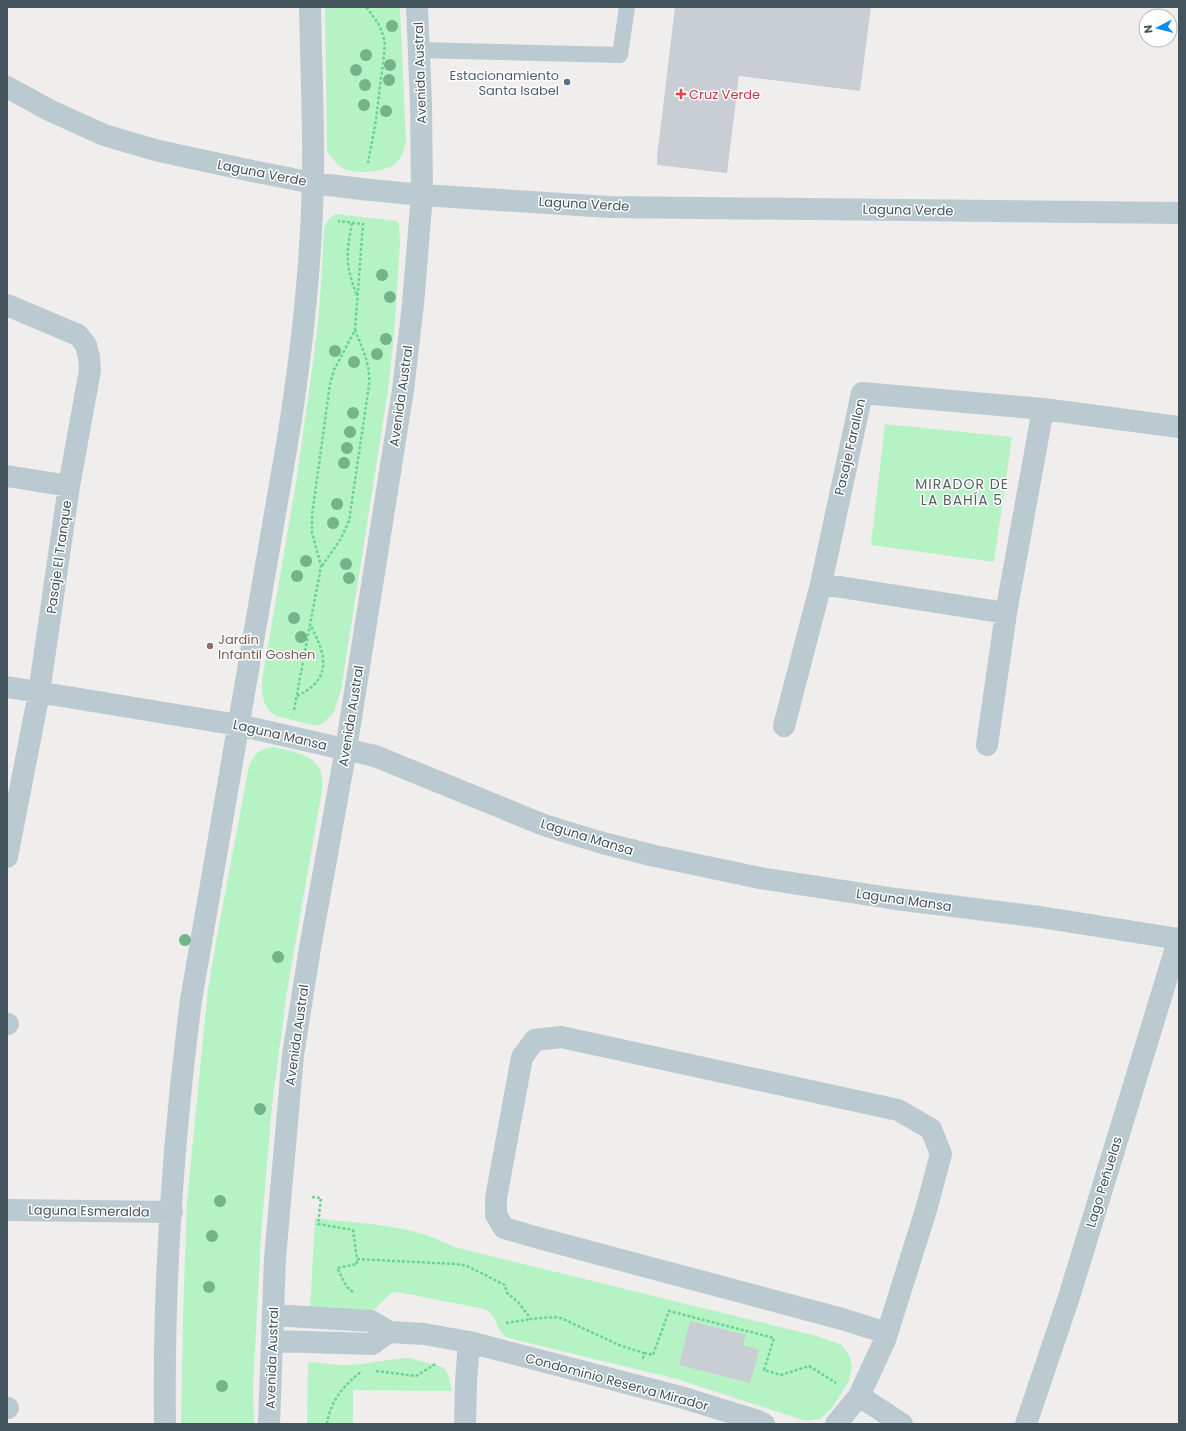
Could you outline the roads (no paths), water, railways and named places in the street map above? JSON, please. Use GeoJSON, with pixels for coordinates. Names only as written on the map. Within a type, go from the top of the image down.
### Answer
{"type":"FeatureCollection","features":[{"type":"Feature","properties":{"kind":"street"},"geometry":{"type":"LineString","coordinates":[[165,1424],[167,1295],[172,1212],[182,1074],[191,1000],[294,405],[306,287],[313,182],[310,7]]}},
{"type":"Feature","properties":{"kind":"street","name":"Avenida Austral"},"geometry":{"type":"LineString","coordinates":[[269,1424],[278,1219],[293,1048],[346,749],[403,390],[413,304],[422,194],[417,7]]}},
{"type":"Feature","properties":{"kind":"street","name":"Laguna Verde"},"geometry":{"type":"LineString","coordinates":[[7,87],[49,110],[104,135],[159,151],[252,171],[361,189],[609,207],[1179,213]]}},
{"type":"Feature","properties":{"kind":"street","name":"Pasaje El Tranque"},"geometry":{"type":"LineString","coordinates":[[7,304],[78,335],[86,345],[90,370],[69,486],[39,693],[7,857]]}},
{"type":"Feature","properties":{"kind":"street","name":"Pasaje Farallon"},"geometry":{"type":"LineString","coordinates":[[784,726],[820,584],[862,393],[1044,409],[1179,427]]}},
{"type":"Feature","properties":{"kind":"street"},"geometry":{"type":"LineString","coordinates":[[986,745],[1006,614],[1044,409]]}},
{"type":"Feature","properties":{"kind":"street"},"geometry":{"type":"LineString","coordinates":[[7,476],[69,486]]}},
{"type":"Feature","properties":{"kind":"street"},"geometry":{"type":"LineString","coordinates":[[820,584],[1006,614]]}},
{"type":"Feature","properties":{"kind":"street","name":"Laguna Mansa"},"geometry":{"type":"LineString","coordinates":[[7,687],[238,725],[375,756],[544,825],[599,842],[654,856],[760,878],[828,889],[1040,917],[1179,938]]}},
{"type":"Feature","properties":{"kind":"street","name":"Lago Peñuelas"},"geometry":{"type":"LineString","coordinates":[[1026,1424],[1069,1296],[1179,938]]}},
{"type":"Feature","properties":{"kind":"street"},"geometry":{"type":"LineString","coordinates":[[836,1424],[859,1396],[872,1370],[887,1333],[926,1210],[941,1154],[931,1129],[898,1110],[561,1037],[535,1040],[522,1057],[496,1198],[496,1215],[504,1228],[535,1238],[842,1319],[887,1333]]}},
{"type":"Feature","properties":{"kind":"street","name":"Laguna Esmeralda"},"geometry":{"type":"LineString","coordinates":[[7,1210],[172,1212]]}},
{"type":"Feature","properties":{"kind":"street","name":"Condominio Reserva Mirador"},"geometry":{"type":"LineString","coordinates":[[273,1316],[371,1321],[389,1332],[424,1334],[469,1342],[684,1398],[764,1424]]}},
{"type":"Feature","properties":{"kind":"street"},"geometry":{"type":"LineString","coordinates":[[272,1341],[372,1344],[389,1332]]}},
{"type":"Feature","properties":{"kind":"street"},"geometry":{"type":"LineString","coordinates":[[465,1424],[469,1342]]}},
{"type":"Feature","properties":{"kind":"street"},"geometry":{"type":"LineString","coordinates":[[859,1396],[902,1424]]}},
{"type":"Feature","properties":{"kind":"lane"},"geometry":{"type":"LineString","coordinates":[[419,50],[620,55],[627,7]]}},
{"type":"Feature","properties":{"kind":"place","name":"Estacionamiento Santa Isabel"},"geometry":{"type":"Point","coordinates":[567,82]}},
{"type":"Feature","properties":{"kind":"place","name":"Cruz Verde"},"geometry":{"type":"Point","coordinates":[681,94]}},
{"type":"Feature","properties":{"kind":"place","name":"Jardín Infantil Goshen"},"geometry":{"type":"Point","coordinates":[210,646]}},
{"type":"Feature","properties":{"kind":"district","name":"MIRADOR DE LA BAHÍA 5"},"geometry":{"type":"Point","coordinates":[962,492]}}]}
